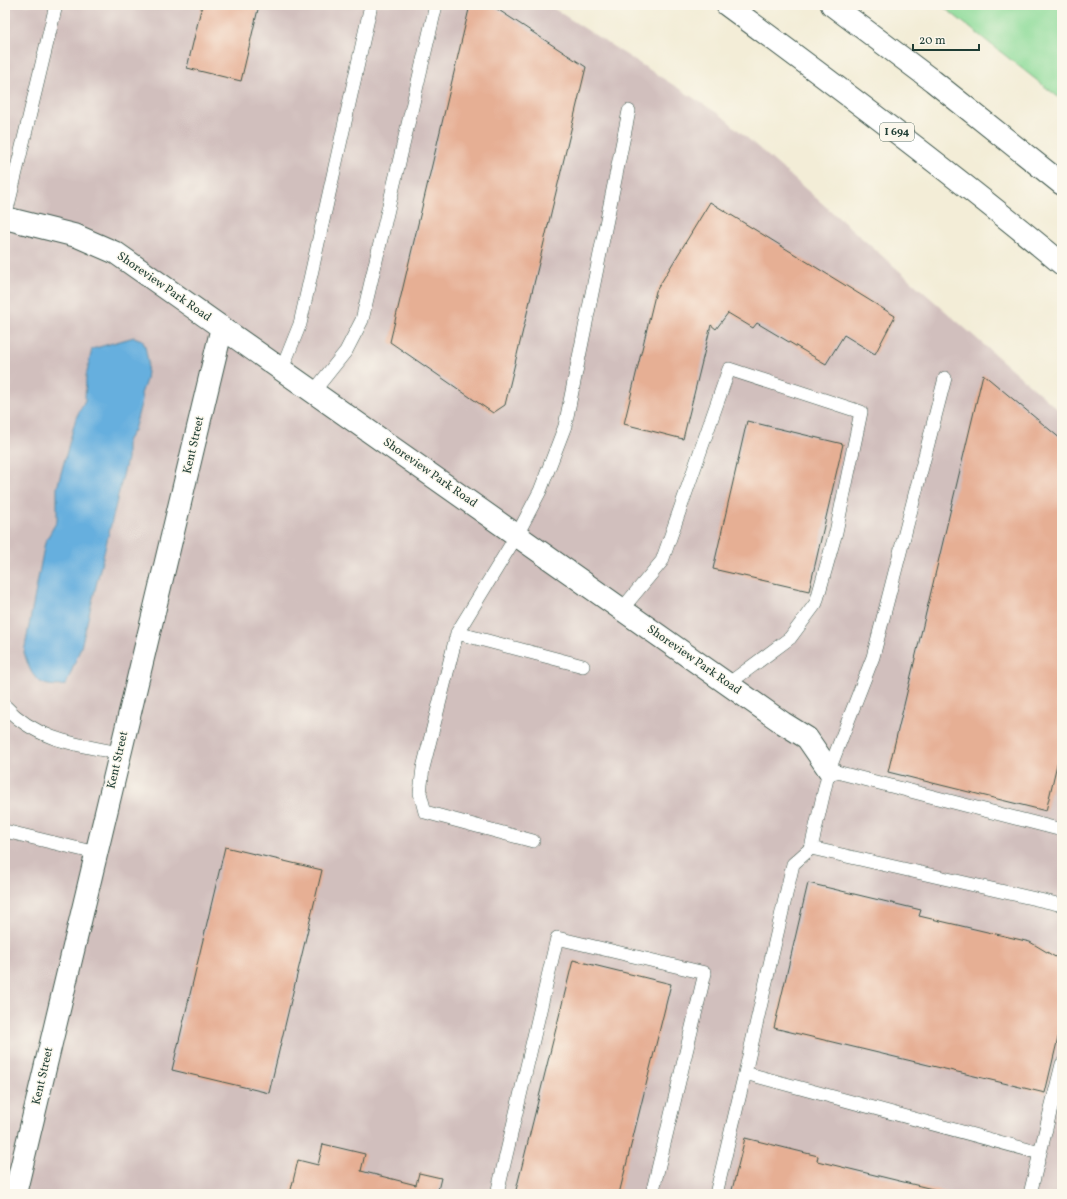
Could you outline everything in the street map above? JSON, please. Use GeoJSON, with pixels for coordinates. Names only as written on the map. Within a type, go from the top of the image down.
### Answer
{"type":"FeatureCollection","features":[{"type":"Feature","properties":{"kind":"main road","name":"I 694"},"geometry":{"type":"LineString","coordinates":[[727,5],[846,92],[1003,215],[1062,264]]}},
{"type":"Feature","properties":{"kind":"main road"},"geometry":{"type":"LineString","coordinates":[[832,5],[933,81],[1062,184]]}},
{"type":"Feature","properties":{"kind":"main road","name":"Shoreview Park Road"},"geometry":{"type":"LineString","coordinates":[[5,218],[76,236],[116,253],[807,738],[829,770]]}},
{"type":"Feature","properties":{"kind":"main road","name":"Kent Street"},"geometry":{"type":"LineString","coordinates":[[14,1194],[222,327]]}},
{"type":"Feature","properties":{"kind":"lane"},"geometry":{"type":"LineString","coordinates":[[5,218],[56,5]]}},
{"type":"Feature","properties":{"kind":"lane"},"geometry":{"type":"LineString","coordinates":[[282,369],[300,324],[372,5]]}},
{"type":"Feature","properties":{"kind":"lane"},"geometry":{"type":"LineString","coordinates":[[314,391],[346,351],[362,320],[436,5]]}},
{"type":"Feature","properties":{"kind":"lane"},"geometry":{"type":"LineString","coordinates":[[533,841],[425,812],[420,793],[424,768],[457,633],[517,535],[540,491],[565,426],[629,111]]}},
{"type":"Feature","properties":{"kind":"lane"},"geometry":{"type":"LineString","coordinates":[[622,609],[662,561],[729,369],[861,412],[836,532],[816,603],[790,638],[728,684]]}},
{"type":"Feature","properties":{"kind":"lane"},"geometry":{"type":"LineString","coordinates":[[716,1194],[793,864],[811,848],[829,770],[873,657],[945,378]]}},
{"type":"Feature","properties":{"kind":"lane"},"geometry":{"type":"LineString","coordinates":[[457,633],[583,666]]}},
{"type":"Feature","properties":{"kind":"lane"},"geometry":{"type":"LineString","coordinates":[[5,706],[15,717],[41,734],[120,753]]}},
{"type":"Feature","properties":{"kind":"lane"},"geometry":{"type":"LineString","coordinates":[[829,770],[1062,830]]}},
{"type":"Feature","properties":{"kind":"lane"},"geometry":{"type":"LineString","coordinates":[[5,831],[96,853]]}},
{"type":"Feature","properties":{"kind":"lane"},"geometry":{"type":"LineString","coordinates":[[811,848],[1062,905]]}},
{"type":"Feature","properties":{"kind":"lane"},"geometry":{"type":"LineString","coordinates":[[497,1194],[557,938],[705,973],[652,1194]]}},
{"type":"Feature","properties":{"kind":"lane"},"geometry":{"type":"LineString","coordinates":[[1030,1194],[1062,1064]]}},
{"type":"Feature","properties":{"kind":"lane"},"geometry":{"type":"LineString","coordinates":[[745,1073],[1040,1154]]}},
{"type":"Feature","properties":{"kind":"shaded area"},"geometry":{"type":"Polygon","coordinates":[[[5,5],[548,5],[722,116],[1062,413],[1062,1194],[5,1194],[5,5]]]}},
{"type":"Feature","properties":{"kind":"green space"},"geometry":{"type":"Polygon","coordinates":[[[941,5],[1062,5],[1062,100],[941,5]]]}},
{"type":"Feature","properties":{"kind":"water"},"geometry":{"type":"Polygon","coordinates":[[[134,337],[142,340],[145,346],[148,362],[146,380],[141,394],[142,400],[134,430],[127,441],[127,459],[81,647],[66,685],[49,685],[42,683],[33,674],[24,652],[45,542],[57,521],[57,488],[76,418],[85,400],[86,376],[92,349],[134,337]]]}},
{"type":"Feature","properties":{"kind":"building"},"geometry":{"type":"Polygon","coordinates":[[[202,5],[259,5],[241,81],[187,68],[202,5]]]}},
{"type":"Feature","properties":{"kind":"building"},"geometry":{"type":"Polygon","coordinates":[[[470,5],[491,5],[586,67],[505,405],[493,413],[390,342],[470,5]]]}},
{"type":"Feature","properties":{"kind":"building"},"geometry":{"type":"Polygon","coordinates":[[[710,202],[895,316],[875,354],[844,335],[826,364],[757,323],[753,328],[728,313],[716,329],[711,325],[683,439],[624,424],[656,291],[710,202]]]}},
{"type":"Feature","properties":{"kind":"building"},"geometry":{"type":"Polygon","coordinates":[[[983,374],[1062,440],[1062,743],[1046,811],[888,772],[983,374]]]}},
{"type":"Feature","properties":{"kind":"building"},"geometry":{"type":"Polygon","coordinates":[[[747,421],[843,444],[809,591],[713,569],[747,421]]]}},
{"type":"Feature","properties":{"kind":"building"},"geometry":{"type":"Polygon","coordinates":[[[225,847],[322,870],[269,1093],[172,1070],[225,847]]]}},
{"type":"Feature","properties":{"kind":"building"},"geometry":{"type":"Polygon","coordinates":[[[808,883],[921,910],[919,916],[1030,942],[1062,961],[1062,1021],[1045,1093],[774,1028],[808,883]]]}},
{"type":"Feature","properties":{"kind":"building"},"geometry":{"type":"Polygon","coordinates":[[[573,960],[671,984],[619,1194],[515,1194],[573,960]]]}},
{"type":"Feature","properties":{"kind":"building"},"geometry":{"type":"Polygon","coordinates":[[[745,1138],[818,1156],[817,1161],[953,1194],[731,1194],[745,1138]]]}},
{"type":"Feature","properties":{"kind":"building"},"geometry":{"type":"Polygon","coordinates":[[[323,1144],[365,1154],[361,1171],[416,1185],[419,1173],[441,1178],[437,1194],[290,1194],[298,1160],[318,1165],[323,1144]]]}}]}
